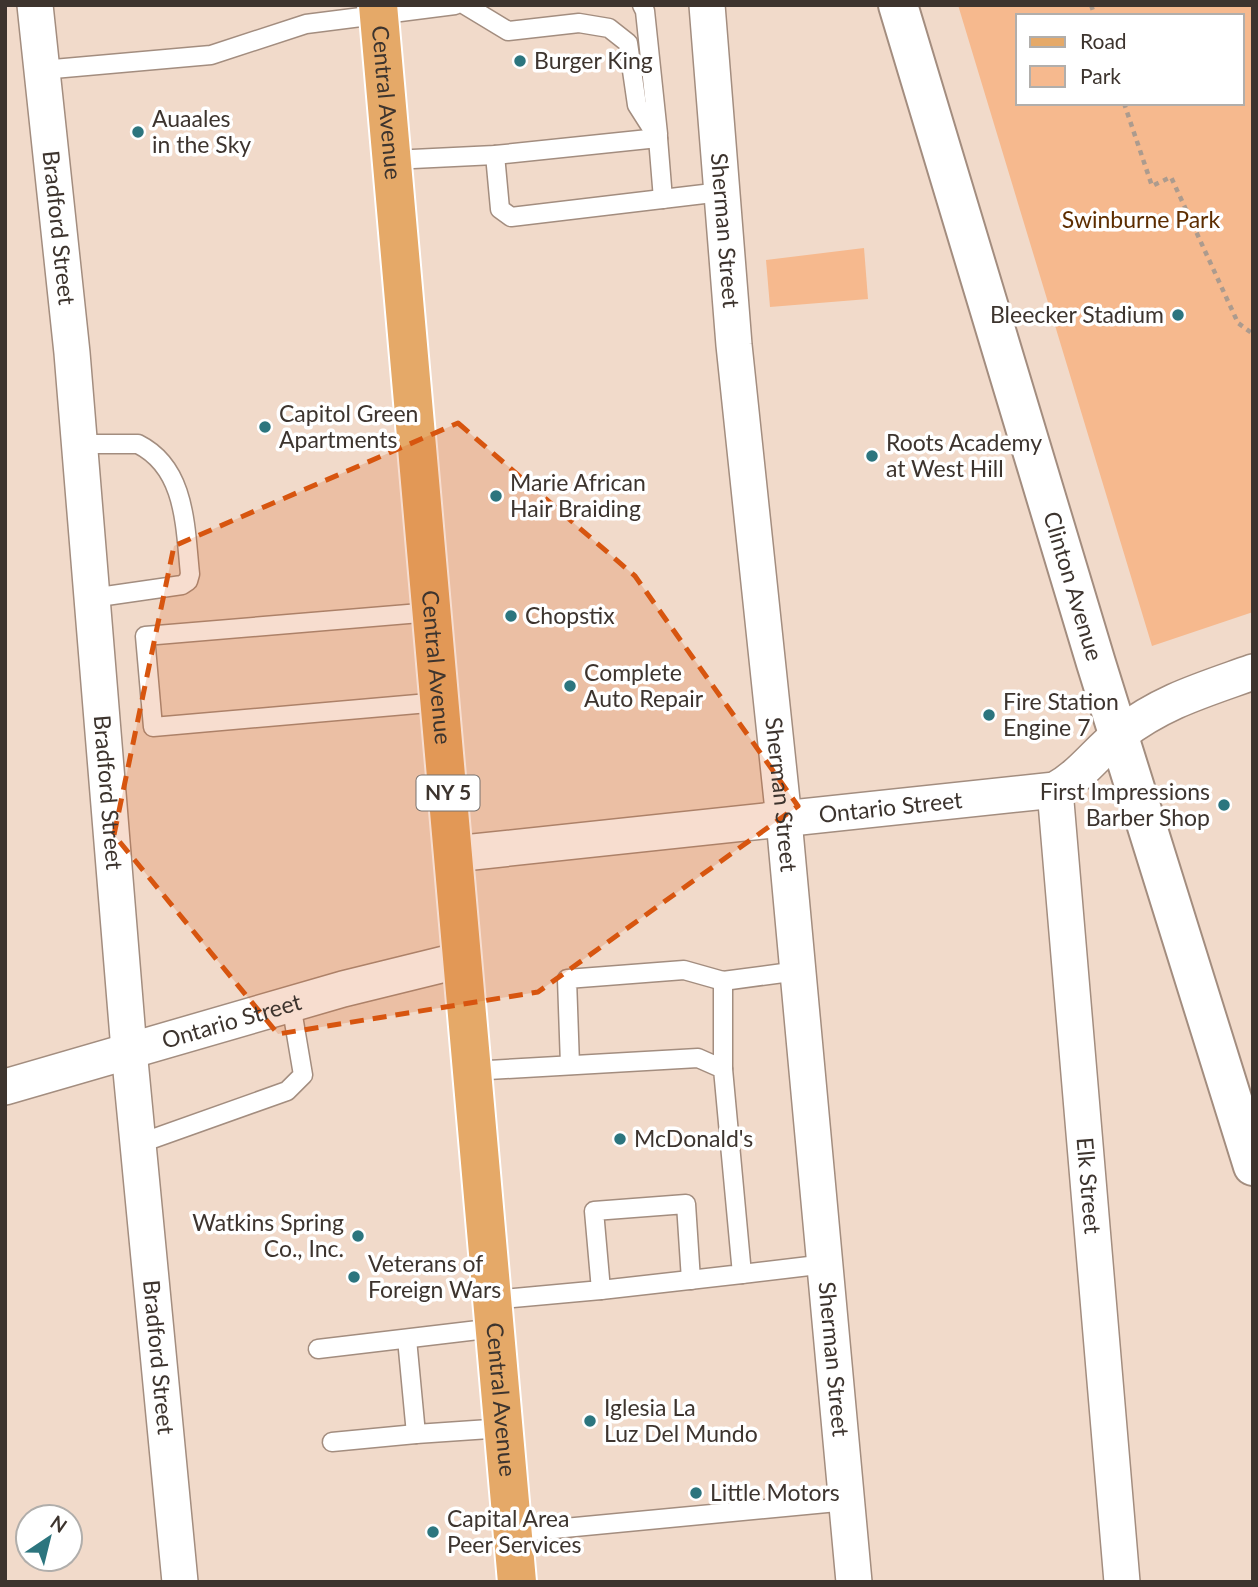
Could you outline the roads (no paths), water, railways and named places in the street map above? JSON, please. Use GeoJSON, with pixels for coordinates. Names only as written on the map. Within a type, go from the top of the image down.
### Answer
{"type":"FeatureCollection","features":[{"type":"Feature","properties":{"kind":"main road","name":"Central Avenue"},"geometry":{"type":"LineString","coordinates":[[378,10],[517,1582]]}},
{"type":"Feature","properties":{"kind":"street"},"geometry":{"type":"LineString","coordinates":[[5,9],[18,5]]}},
{"type":"Feature","properties":{"kind":"street","name":"Bradford Street"},"geometry":{"type":"LineString","coordinates":[[35,5],[80,444],[129,1050],[180,1582]]}},
{"type":"Feature","properties":{"kind":"street","name":"Sherman Street"},"geometry":{"type":"LineString","coordinates":[[707,5],[734,345],[784,820],[854,1582]]}},
{"type":"Feature","properties":{"kind":"street","name":"Clinton Avenue"},"geometry":{"type":"LineString","coordinates":[[898,5],[1119,735],[1253,1166]]}},
{"type":"Feature","properties":{"kind":"street","name":"Ontario Street"},"geometry":{"type":"LineString","coordinates":[[454,854],[1055,790],[1074,779],[1119,735],[1166,702],[1253,672]]}},
{"type":"Feature","properties":{"kind":"street","name":"Elk Street"},"geometry":{"type":"LineString","coordinates":[[1055,790],[1122,1582]]}},
{"type":"Feature","properties":{"kind":"street","name":"Ontario Street"},"geometry":{"type":"LineString","coordinates":[[5,1087],[292,1004],[461,960]]}},
{"type":"Feature","properties":{"kind":"lane"},"geometry":{"type":"LineString","coordinates":[[42,70],[211,55],[306,24],[378,10],[454,5]]}},
{"type":"Feature","properties":{"kind":"lane"},"geometry":{"type":"LineString","coordinates":[[465,5],[508,31],[579,23],[609,27],[628,43],[636,105],[658,138]]}},
{"type":"Feature","properties":{"kind":"lane"},"geometry":{"type":"LineString","coordinates":[[642,5],[645,11],[663,199]]}},
{"type":"Feature","properties":{"kind":"lane"},"geometry":{"type":"LineString","coordinates":[[392,160],[495,155],[658,138]]}},
{"type":"Feature","properties":{"kind":"lane"},"geometry":{"type":"LineString","coordinates":[[495,155],[499,204],[505,214],[511,217],[722,192]]}},
{"type":"Feature","properties":{"kind":"lane"},"geometry":{"type":"LineString","coordinates":[[80,444],[138,443],[168,469],[180,494],[190,573],[188,581],[182,585],[92,598]]}},
{"type":"Feature","properties":{"kind":"lane"},"geometry":{"type":"LineString","coordinates":[[432,612],[145,636],[146,649],[153,727],[440,702]]}},
{"type":"Feature","properties":{"kind":"lane"},"geometry":{"type":"LineString","coordinates":[[570,1065],[567,979],[684,970],[723,981],[798,971]]}},
{"type":"Feature","properties":{"kind":"lane"},"geometry":{"type":"LineString","coordinates":[[723,981],[726,1043],[723,1069],[742,1274]]}},
{"type":"Feature","properties":{"kind":"lane"},"geometry":{"type":"LineString","coordinates":[[138,1144],[287,1091],[297,1083],[303,1075],[292,1004]]}},
{"type":"Feature","properties":{"kind":"lane"},"geometry":{"type":"LineString","coordinates":[[471,1071],[698,1058],[723,1069]]}},
{"type":"Feature","properties":{"kind":"lane"},"geometry":{"type":"LineString","coordinates":[[601,1290],[594,1210],[686,1205],[691,1280]]}},
{"type":"Feature","properties":{"kind":"lane"},"geometry":{"type":"LineString","coordinates":[[318,1349],[407,1339],[493,1314],[601,1290],[826,1264]]}},
{"type":"Feature","properties":{"kind":"lane"},"geometry":{"type":"LineString","coordinates":[[407,1339],[416,1434]]}},
{"type":"Feature","properties":{"kind":"lane"},"geometry":{"type":"LineString","coordinates":[[332,1442],[504,1428]]}},
{"type":"Feature","properties":{"kind":"lane"},"geometry":{"type":"LineString","coordinates":[[512,1534],[848,1501]]}},
{"type":"Feature","properties":{"kind":"place","name":"Burger King"},"geometry":{"type":"Point","coordinates":[520,61]}},
{"type":"Feature","properties":{"kind":"place","name":"Auaales in the Sky"},"geometry":{"type":"Point","coordinates":[138,132]}},
{"type":"Feature","properties":{"kind":"place","name":"Bleecker Stadium"},"geometry":{"type":"Point","coordinates":[1178,315]}},
{"type":"Feature","properties":{"kind":"place","name":"Capitol Green Apartments"},"geometry":{"type":"Point","coordinates":[265,427]}},
{"type":"Feature","properties":{"kind":"place","name":"Roots Academy at West Hill"},"geometry":{"type":"Point","coordinates":[872,456]}},
{"type":"Feature","properties":{"kind":"place","name":"Marie African Hair Braiding"},"geometry":{"type":"Point","coordinates":[496,496]}},
{"type":"Feature","properties":{"kind":"place","name":"Chopstix"},"geometry":{"type":"Point","coordinates":[511,616]}},
{"type":"Feature","properties":{"kind":"place","name":"Complete Auto Repair"},"geometry":{"type":"Point","coordinates":[570,686]}},
{"type":"Feature","properties":{"kind":"place","name":"Fire Station Engine 7"},"geometry":{"type":"Point","coordinates":[989,715]}},
{"type":"Feature","properties":{"kind":"place","name":"First Impressions Barber Shop"},"geometry":{"type":"Point","coordinates":[1224,805]}},
{"type":"Feature","properties":{"kind":"place","name":"McDonald's"},"geometry":{"type":"Point","coordinates":[620,1139]}},
{"type":"Feature","properties":{"kind":"place","name":"Watkins Spring Co., Inc."},"geometry":{"type":"Point","coordinates":[358,1236]}},
{"type":"Feature","properties":{"kind":"place","name":"Veterans of Foreign Wars"},"geometry":{"type":"Point","coordinates":[354,1277]}},
{"type":"Feature","properties":{"kind":"place","name":"Iglesia La Luz Del Mundo"},"geometry":{"type":"Point","coordinates":[590,1421]}},
{"type":"Feature","properties":{"kind":"place","name":"Little Motors"},"geometry":{"type":"Point","coordinates":[696,1493]}},
{"type":"Feature","properties":{"kind":"place","name":"Capital Area Peer Services"},"geometry":{"type":"Point","coordinates":[433,1532]}},
{"type":"Feature","properties":{"kind":"park label","name":"Swinburne Park"},"geometry":{"type":"Point","coordinates":[1141,220]}}]}
